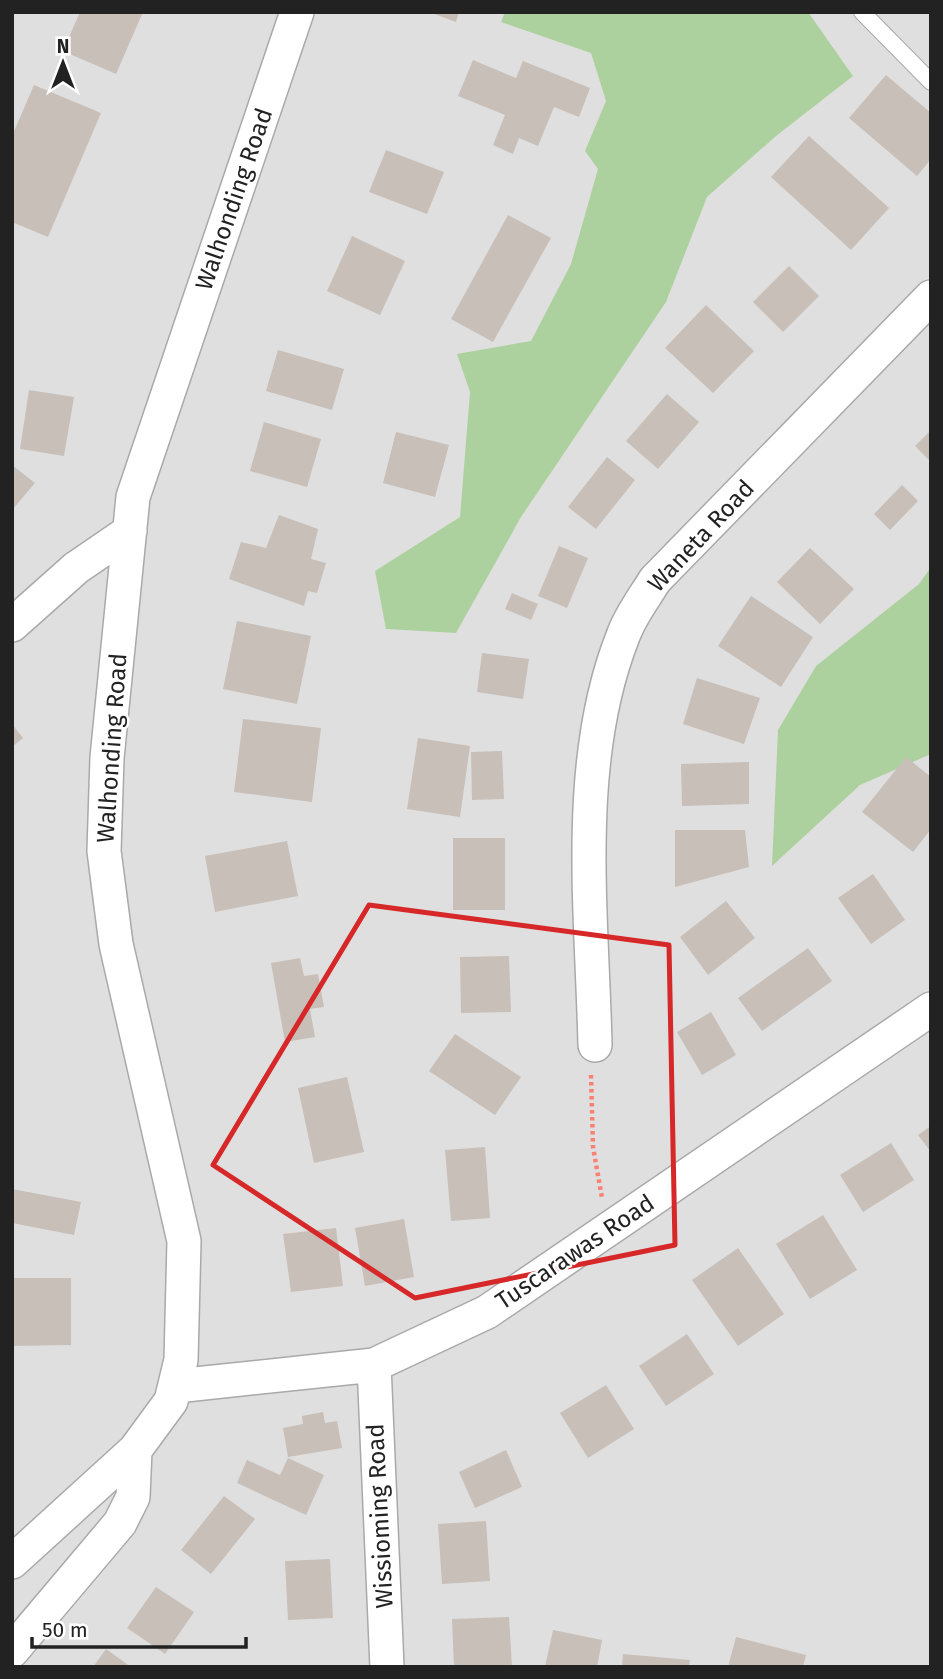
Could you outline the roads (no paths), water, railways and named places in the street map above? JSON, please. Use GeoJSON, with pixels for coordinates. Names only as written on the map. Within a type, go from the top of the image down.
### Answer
{"type":"FeatureCollection","features":[{"type":"Feature","properties":{"kind":"street","name":"Walhonding Road"},"geometry":{"type":"LineString","coordinates":[[12,1562],[135,1450],[171,1401],[176,1386],[184,1314],[184,1241],[116,944],[104,851],[107,758],[133,497],[297,12]]}},
{"type":"Feature","properties":{"kind":"street","name":"Waneta Road"},"geometry":{"type":"LineString","coordinates":[[595,1045],[589,785],[601,702],[624,633],[655,580],[931,297]]}},
{"type":"Feature","properties":{"kind":"street"},"geometry":{"type":"LineString","coordinates":[[12,625],[76,568],[130,531]]}},
{"type":"Feature","properties":{"kind":"street","name":"Tuscarawas Road"},"geometry":{"type":"LineString","coordinates":[[176,1386],[374,1365],[487,1312],[931,1009]]}},
{"type":"Feature","properties":{"kind":"street","name":"Wissioming Road"},"geometry":{"type":"LineString","coordinates":[[374,1365],[387,1667]]}},
{"type":"Feature","properties":{"kind":"street"},"geometry":{"type":"LineString","coordinates":[[12,1651],[120,1523],[133,1497],[135,1450]]}},
{"type":"Feature","properties":{"kind":"lane"},"geometry":{"type":"LineString","coordinates":[[862,12],[931,82]]}}]}
